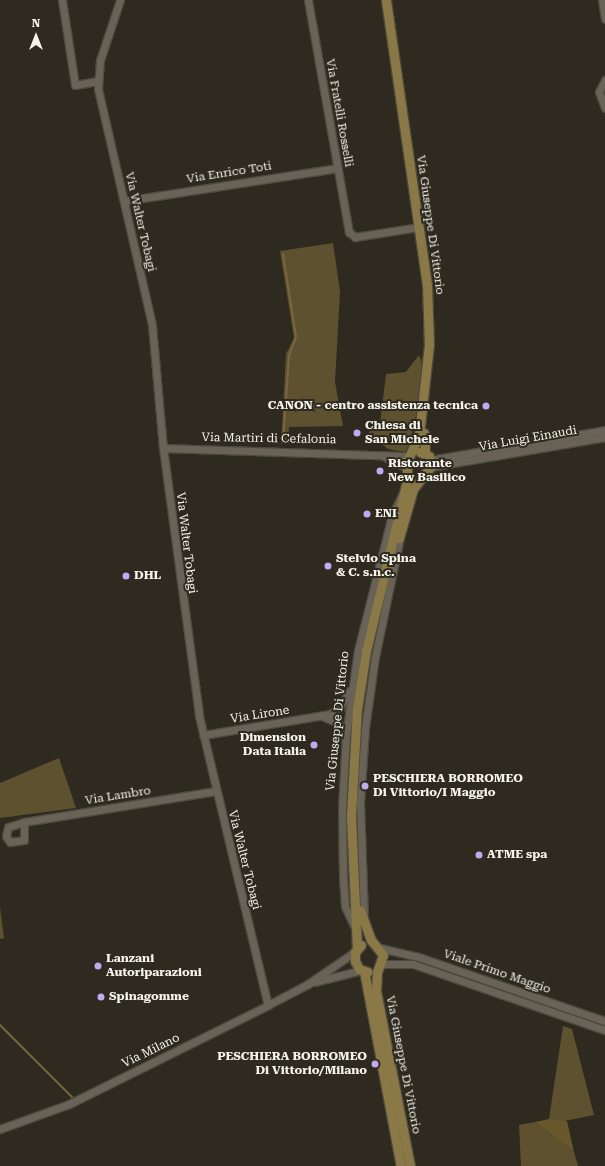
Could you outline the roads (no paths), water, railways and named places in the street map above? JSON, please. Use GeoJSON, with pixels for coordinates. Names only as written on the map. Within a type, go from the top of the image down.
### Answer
{"type":"FeatureCollection","features":[{"type":"Feature","properties":{"kind":"main road","name":"Via Giuseppe Di Vittorio"},"geometry":{"type":"LineString","coordinates":[[386,0],[427,285],[429,345],[422,415],[411,454],[386,575],[366,651],[357,709],[351,789],[353,887],[357,933],[355,963],[363,971],[401,1166]]}},
{"type":"Feature","properties":{"kind":"main road","name":"Via Giuseppe Di Vittorio"},"geometry":{"type":"LineString","coordinates":[[386,575],[402,532],[412,491],[428,463],[423,436],[433,384],[432,288],[393,0]]}},
{"type":"Feature","properties":{"kind":"main road"},"geometry":{"type":"LineString","coordinates":[[408,469],[415,475],[428,463],[411,454]]}},
{"type":"Feature","properties":{"kind":"main road","name":"Via Giuseppe Di Vittorio"},"geometry":{"type":"LineString","coordinates":[[353,887],[363,924],[377,946],[380,966],[377,997],[410,1166]]}},
{"type":"Feature","properties":{"kind":"main road"},"geometry":{"type":"LineString","coordinates":[[356,950],[377,946]]}},
{"type":"Feature","properties":{"kind":"main road"},"geometry":{"type":"LineString","coordinates":[[363,971],[380,966]]}},
{"type":"Feature","properties":{"kind":"street"},"geometry":{"type":"LineString","coordinates":[[62,0],[75,85],[98,81]]}},
{"type":"Feature","properties":{"kind":"street","name":"Via Walter Tobagi"},"geometry":{"type":"LineString","coordinates":[[120,0],[100,60],[98,81],[152,325],[163,448],[203,735],[268,1006]]}},
{"type":"Feature","properties":{"kind":"street","name":"Via Fratelli Rosselli"},"geometry":{"type":"LineString","coordinates":[[308,0],[348,229],[355,237],[419,227]]}},
{"type":"Feature","properties":{"kind":"street"},"geometry":{"type":"LineString","coordinates":[[602,0],[605,19]]}},
{"type":"Feature","properties":{"kind":"street"},"geometry":{"type":"LineString","coordinates":[[605,80],[599,92],[605,108]]}},
{"type":"Feature","properties":{"kind":"street","name":"Via Enrico Toti"},"geometry":{"type":"LineString","coordinates":[[124,201],[337,168]]}},
{"type":"Feature","properties":{"kind":"street","name":"Via Luigi Einaudi"},"geometry":{"type":"LineString","coordinates":[[428,463],[605,430]]}},
{"type":"Feature","properties":{"kind":"street","name":"Via Luigi Einaudi"},"geometry":{"type":"LineString","coordinates":[[428,463],[605,437]]}},
{"type":"Feature","properties":{"kind":"street","name":"Via Martiri di Cefalonia"},"geometry":{"type":"LineString","coordinates":[[163,448],[411,454]]}},
{"type":"Feature","properties":{"kind":"street","name":"Via Martiri di Cefalonia"},"geometry":{"type":"LineString","coordinates":[[375,453],[408,469]]}},
{"type":"Feature","properties":{"kind":"street","name":"Via Giuseppe Di Vittorio"},"geometry":{"type":"LineString","coordinates":[[357,933],[345,906],[342,877],[342,809],[346,736],[354,675],[392,516],[404,491]]}},
{"type":"Feature","properties":{"kind":"street","name":"Via Giuseppe Di Vittorio"},"geometry":{"type":"LineString","coordinates":[[363,924],[360,802],[365,728],[375,657],[402,532]]}},
{"type":"Feature","properties":{"kind":"street","name":"Via Lirone"},"geometry":{"type":"LineString","coordinates":[[203,735],[320,716],[340,708],[354,675]]}},
{"type":"Feature","properties":{"kind":"street"},"geometry":{"type":"LineString","coordinates":[[320,716],[338,723],[346,736]]}},
{"type":"Feature","properties":{"kind":"street","name":"Via Lambro"},"geometry":{"type":"LineString","coordinates":[[24,822],[216,791]]}},
{"type":"Feature","properties":{"kind":"street","name":"Viale Primo Maggio"},"geometry":{"type":"LineString","coordinates":[[377,946],[416,956],[605,1021]]}},
{"type":"Feature","properties":{"kind":"street","name":"Via Milano"},"geometry":{"type":"LineString","coordinates":[[0,1129],[69,1104],[268,1006],[308,984],[356,950]]}},
{"type":"Feature","properties":{"kind":"street","name":"Viale Primo Maggio"},"geometry":{"type":"LineString","coordinates":[[380,966],[413,964],[605,1030]]}},
{"type":"Feature","properties":{"kind":"street","name":"Via Milano"},"geometry":{"type":"LineString","coordinates":[[308,984],[363,971]]}},
{"type":"Feature","properties":{"kind":"waterway"},"geometry":{"type":"LineString","coordinates":[[283,254],[296,337],[289,356],[283,442]]}},
{"type":"Feature","properties":{"kind":"waterway"},"geometry":{"type":"LineString","coordinates":[[0,1025],[72,1097]]}},
{"type":"Feature","properties":{"kind":"place","name":"CANON - centro assistenza tecnica"},"geometry":{"type":"Point","coordinates":[486,406]}},
{"type":"Feature","properties":{"kind":"place","name":"Chiesa di San Michele"},"geometry":{"type":"Point","coordinates":[357,433]}},
{"type":"Feature","properties":{"kind":"place","name":"Ristorante New Basilico"},"geometry":{"type":"Point","coordinates":[380,471]}},
{"type":"Feature","properties":{"kind":"place","name":"ENI"},"geometry":{"type":"Point","coordinates":[367,514]}},
{"type":"Feature","properties":{"kind":"place","name":"Stelvio Spina & C. s.n.c."},"geometry":{"type":"Point","coordinates":[328,566]}},
{"type":"Feature","properties":{"kind":"place","name":"DHL"},"geometry":{"type":"Point","coordinates":[126,576]}},
{"type":"Feature","properties":{"kind":"place","name":"Dimension Data Italia"},"geometry":{"type":"Point","coordinates":[314,745]}},
{"type":"Feature","properties":{"kind":"place","name":"PESCHIERA BORROMEO Di Vittorio/I Maggio"},"geometry":{"type":"Point","coordinates":[365,786]}},
{"type":"Feature","properties":{"kind":"place","name":"ATME spa"},"geometry":{"type":"Point","coordinates":[479,855]}},
{"type":"Feature","properties":{"kind":"place","name":"Lanzani Autoriparazioni"},"geometry":{"type":"Point","coordinates":[98,966]}},
{"type":"Feature","properties":{"kind":"place","name":"Spinagomme"},"geometry":{"type":"Point","coordinates":[101,997]}},
{"type":"Feature","properties":{"kind":"place","name":"PESCHIERA BORROMEO Di Vittorio/Milano"},"geometry":{"type":"Point","coordinates":[375,1064]}}]}
